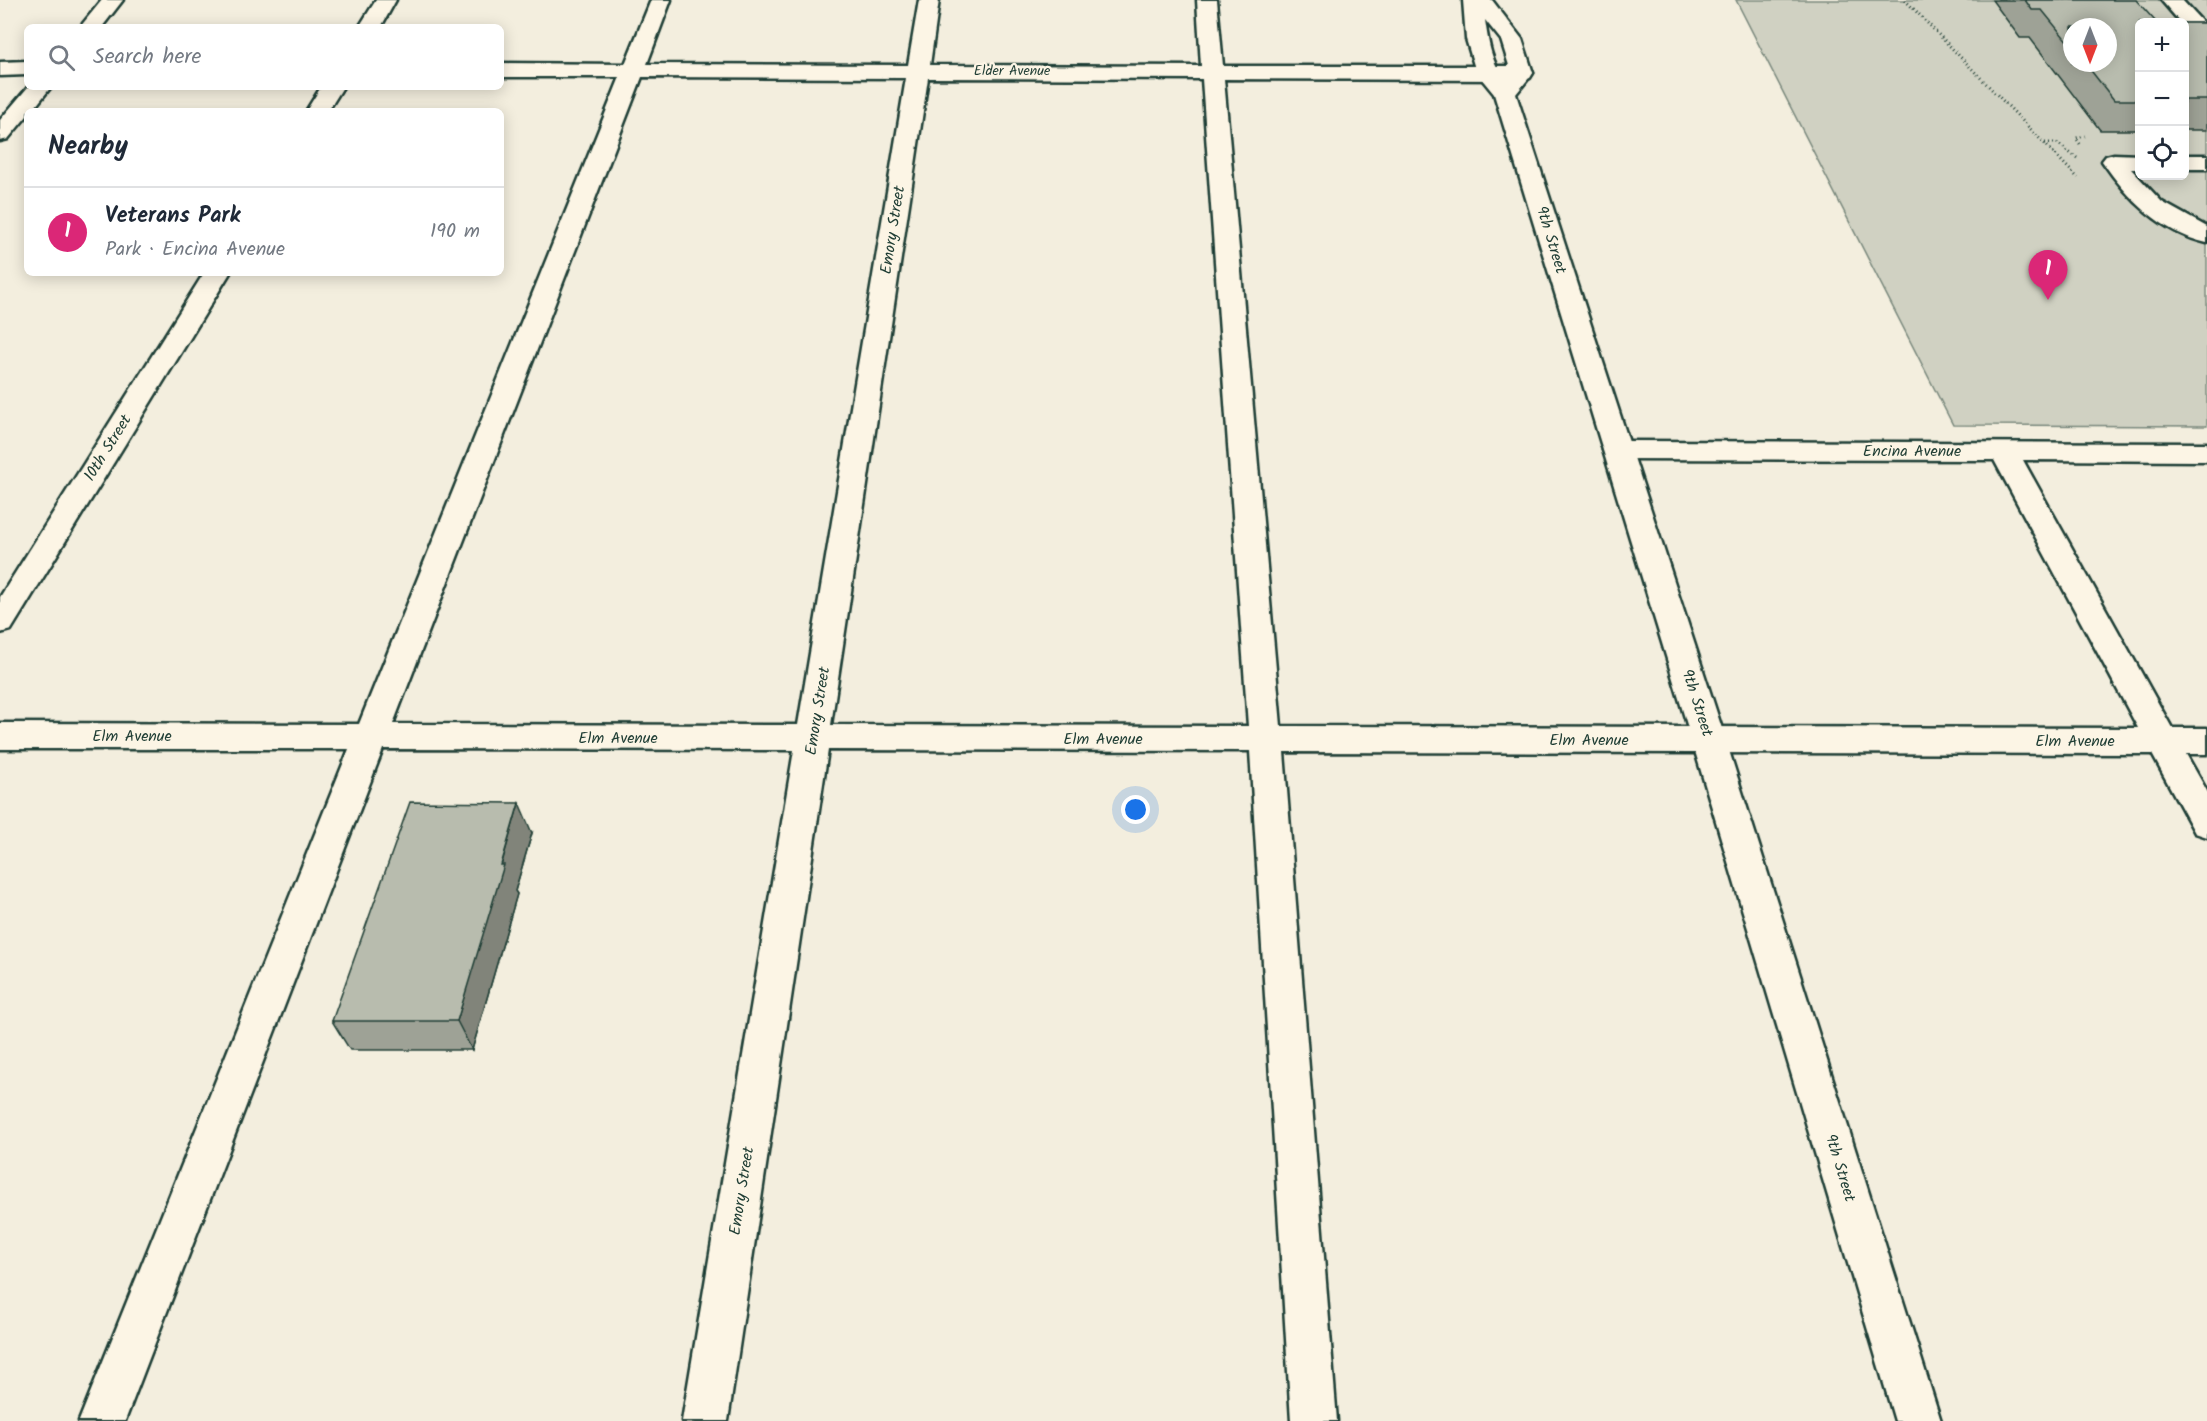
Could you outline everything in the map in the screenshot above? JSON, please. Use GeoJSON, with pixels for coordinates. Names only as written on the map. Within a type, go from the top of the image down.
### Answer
{"type":"FeatureCollection","features":[{"type":"Feature","properties":{"kind":"street"},"geometry":{"type":"LineString","coordinates":[[93,24],[113,0]]}},
{"type":"Feature","properties":{"kind":"street"},"geometry":{"type":"LineString","coordinates":[[372,24],[386,0]]}},
{"type":"Feature","properties":{"kind":"street"},"geometry":{"type":"LineString","coordinates":[[102,1421],[661,0]]}},
{"type":"Feature","properties":{"kind":"street","name":"Emory Street"},"geometry":{"type":"LineString","coordinates":[[705,1421],[929,0]]}},
{"type":"Feature","properties":{"kind":"street"},"geometry":{"type":"LineString","coordinates":[[1207,0],[1265,740],[1314,1421]]}},
{"type":"Feature","properties":{"kind":"street"},"geometry":{"type":"LineString","coordinates":[[1473,0],[1477,39],[1487,72]]}},
{"type":"Feature","properties":{"kind":"street","name":"9th Street"},"geometry":{"type":"LineString","coordinates":[[1481,0],[1511,39],[1514,83],[1617,450],[1918,1421]]}},
{"type":"Feature","properties":{"kind":"street"},"geometry":{"type":"LineString","coordinates":[[2171,0],[2207,40]]}},
{"type":"Feature","properties":{"kind":"street"},"geometry":{"type":"LineString","coordinates":[[0,69],[24,68]]}},
{"type":"Feature","properties":{"kind":"street","name":"Elder Avenue"},"geometry":{"type":"LineString","coordinates":[[504,70],[1487,72],[1514,83]]}},
{"type":"Feature","properties":{"kind":"street"},"geometry":{"type":"LineString","coordinates":[[0,134],[37,90]]}},
{"type":"Feature","properties":{"kind":"street"},"geometry":{"type":"LineString","coordinates":[[319,108],[330,90]]}},
{"type":"Feature","properties":{"kind":"street"},"geometry":{"type":"LineString","coordinates":[[2135,162],[2114,161],[2131,188],[2170,220],[2207,236]]}},
{"type":"Feature","properties":{"kind":"street"},"geometry":{"type":"LineString","coordinates":[[2189,162],[2207,162]]}},
{"type":"Feature","properties":{"kind":"street","name":"10th Street"},"geometry":{"type":"LineString","coordinates":[[0,622],[215,276]]}},
{"type":"Feature","properties":{"kind":"street","name":"Encina Avenue"},"geometry":{"type":"LineString","coordinates":[[1617,450],[2207,453]]}},
{"type":"Feature","properties":{"kind":"street"},"geometry":{"type":"LineString","coordinates":[[2003,452],[2207,823]]}},
{"type":"Feature","properties":{"kind":"street","name":"Elm Avenue"},"geometry":{"type":"LineString","coordinates":[[0,736],[2207,741]]}},
{"type":"Feature","properties":{"kind":"path"},"geometry":{"type":"LineString","coordinates":[[1905,0],[2080,180]]}},
{"type":"Feature","properties":{"kind":"shaded area"},"geometry":{"type":"Polygon","coordinates":[[[1736,0],[2207,0],[2207,426],[1953,425],[1736,0]]]}},
{"type":"Feature","properties":{"kind":"building"},"geometry":{"type":"Polygon","coordinates":[[[2025,0],[2136,0],[2152,18],[2135,18],[2135,100],[2114,100],[2092,72],[2117,72],[2117,18],[2063,18],[2063,36],[2042,10],[2032,10],[2025,0]]]}},
{"type":"Feature","properties":{"kind":"building"},"geometry":{"type":"Polygon","coordinates":[[[2189,23],[2207,23],[2207,100],[2189,100],[2189,23]]]}},
{"type":"Feature","properties":{"kind":"building"},"geometry":{"type":"Polygon","coordinates":[[[410,802],[519,803],[501,865],[504,865],[457,1021],[332,1021],[410,802]]]}},
{"type":"Feature","properties":{"kind":"place","name":"Veterans Park"},"geometry":{"type":"Point","coordinates":[2048,300]}}]}
